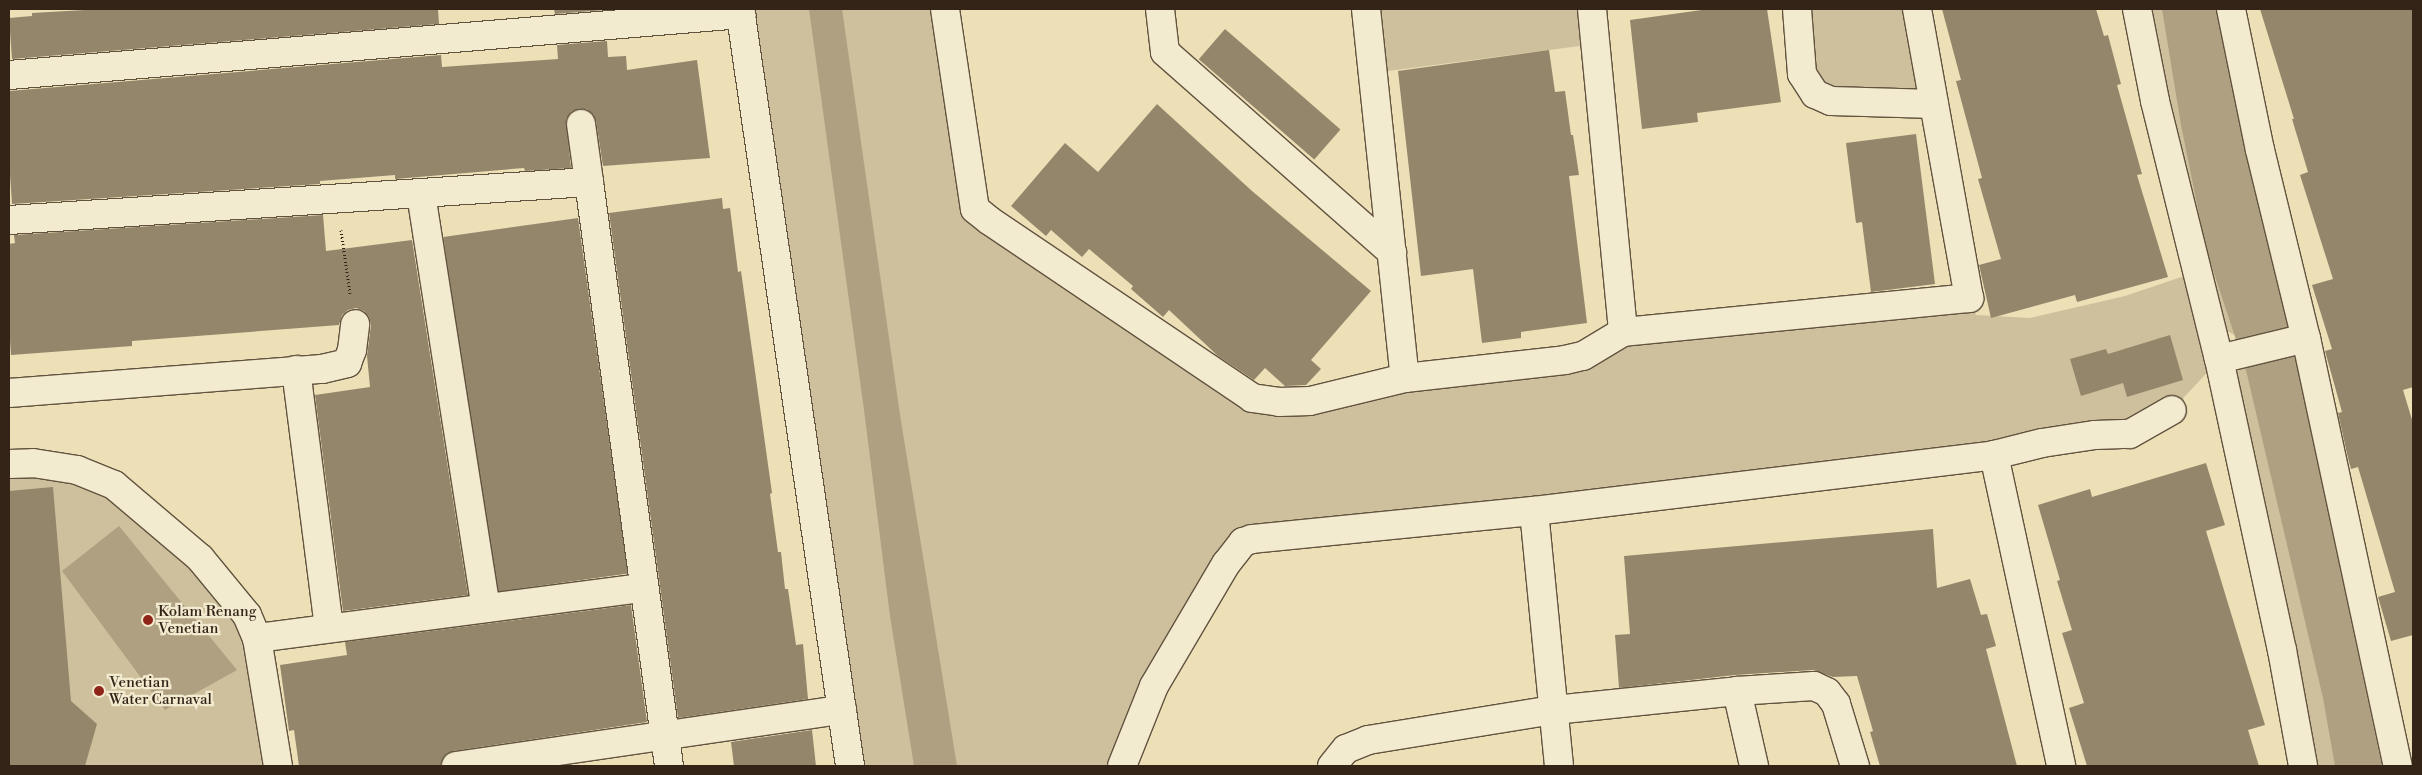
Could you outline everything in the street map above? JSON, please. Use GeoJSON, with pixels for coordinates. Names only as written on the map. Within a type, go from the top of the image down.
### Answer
{"type":"FeatureCollection","features":[{"type":"Feature","properties":{"kind":"street"},"geometry":{"type":"LineString","coordinates":[[946,9],[975,209],[1252,398],[1279,402],[1310,401],[1406,378],[1565,360],[1583,356],[1623,332],[1969,298],[1917,9]]}},
{"type":"Feature","properties":{"kind":"street"},"geometry":{"type":"LineString","coordinates":[[1160,9],[1165,52],[1392,252]]}},
{"type":"Feature","properties":{"kind":"street"},"geometry":{"type":"LineString","coordinates":[[1366,9],[1406,378]]}},
{"type":"Feature","properties":{"kind":"street"},"geometry":{"type":"LineString","coordinates":[[1592,9],[1623,332]]}},
{"type":"Feature","properties":{"kind":"street"},"geometry":{"type":"LineString","coordinates":[[1797,9],[1802,74],[1815,94],[1831,101],[1934,104]]}},
{"type":"Feature","properties":{"kind":"street"},"geometry":{"type":"LineString","coordinates":[[2137,9],[2155,101],[2229,357],[2303,766]]}},
{"type":"Feature","properties":{"kind":"street"},"geometry":{"type":"LineString","coordinates":[[2231,9],[2296,340],[2398,766]]}},
{"type":"Feature","properties":{"kind":"street"},"geometry":{"type":"LineString","coordinates":[[9,75],[546,20],[740,11],[850,766]]}},
{"type":"Feature","properties":{"kind":"street"},"geometry":{"type":"LineString","coordinates":[[581,124],[669,766]]}},
{"type":"Feature","properties":{"kind":"street"},"geometry":{"type":"LineString","coordinates":[[9,220],[336,197],[421,194],[589,182]]}},
{"type":"Feature","properties":{"kind":"street"},"geometry":{"type":"LineString","coordinates":[[421,194],[486,608]]}},
{"type":"Feature","properties":{"kind":"street"},"geometry":{"type":"LineString","coordinates":[[9,393],[322,368],[347,363],[352,350],[355,324]]}},
{"type":"Feature","properties":{"kind":"street"},"geometry":{"type":"LineString","coordinates":[[2229,357],[2296,340]]}},
{"type":"Feature","properties":{"kind":"street"},"geometry":{"type":"LineString","coordinates":[[296,370],[329,628]]}},
{"type":"Feature","properties":{"kind":"street"},"geometry":{"type":"LineString","coordinates":[[1122,766],[1154,686],[1226,564],[1244,542],[1252,539],[1534,511],[1994,455],[2042,443],[2095,435],[2130,434],[2172,410]]}},
{"type":"Feature","properties":{"kind":"street"},"geometry":{"type":"LineString","coordinates":[[1994,455],[2060,766]]}},
{"type":"Feature","properties":{"kind":"street"},"geometry":{"type":"LineString","coordinates":[[9,464],[33,463],[77,470],[114,485],[200,558],[247,615],[257,638],[278,766]]}},
{"type":"Feature","properties":{"kind":"street"},"geometry":{"type":"LineString","coordinates":[[1534,511],[1558,766]]}},
{"type":"Feature","properties":{"kind":"street"},"geometry":{"type":"LineString","coordinates":[[257,638],[644,588]]}},
{"type":"Feature","properties":{"kind":"street"},"geometry":{"type":"LineString","coordinates":[[1332,766],[1346,749],[1368,740],[1554,710],[1737,691],[1814,686],[1827,692],[1836,704],[1855,766]]}},
{"type":"Feature","properties":{"kind":"street"},"geometry":{"type":"LineString","coordinates":[[1737,691],[1754,766]]}},
{"type":"Feature","properties":{"kind":"street"},"geometry":{"type":"LineString","coordinates":[[456,766],[842,710]]}},
{"type":"Feature","properties":{"kind":"path"},"geometry":{"type":"LineString","coordinates":[[336,197],[355,324]]}},
{"type":"Feature","properties":{"kind":"shaded area"},"geometry":{"type":"Polygon","coordinates":[[[740,9],[945,9],[975,209],[1252,398],[1969,298],[1976,315],[2030,318],[2125,296],[2196,272],[2137,9],[2231,9],[2236,336],[2210,321],[2219,359],[2306,338],[2398,766],[2303,766],[2219,360],[2172,410],[2151,422],[1252,539],[1122,766],[850,766],[740,9]]]}},
{"type":"Feature","properties":{"kind":"shaded area"},"geometry":{"type":"Polygon","coordinates":[[[809,9],[842,9],[900,415],[957,766],[914,766],[890,616],[809,9]]]}},
{"type":"Feature","properties":{"kind":"shaded area"},"geometry":{"type":"Polygon","coordinates":[[[1366,9],[1592,9],[1595,44],[1373,73],[1366,9]]]}},
{"type":"Feature","properties":{"kind":"shaded area"},"geometry":{"type":"Polygon","coordinates":[[[1797,9],[1917,9],[1934,104],[1815,94],[1797,9]]]}},
{"type":"Feature","properties":{"kind":"shaded area"},"geometry":{"type":"Polygon","coordinates":[[[2162,9],[2221,9],[2382,766],[2335,766],[2323,698],[2246,370],[2206,249],[2181,125],[2162,9]]]}},
{"type":"Feature","properties":{"kind":"shaded area"},"geometry":{"type":"Polygon","coordinates":[[[9,466],[77,470],[247,615],[278,766],[9,766],[9,466]]]}},
{"type":"Feature","properties":{"kind":"shaded area","name":"Kolam Renang Venetian"},"geometry":{"type":"Polygon","coordinates":[[[119,526],[237,670],[165,710],[62,571],[119,526]]]}},
{"type":"Feature","properties":{"kind":"building"},"geometry":{"type":"Polygon","coordinates":[[[102,9],[438,9],[439,24],[12,59],[9,18],[32,16],[32,13],[102,9]]]}},
{"type":"Feature","properties":{"kind":"building"},"geometry":{"type":"Polygon","coordinates":[[[554,9],[605,9],[605,10],[555,14],[554,9]]]}},
{"type":"Feature","properties":{"kind":"building"},"geometry":{"type":"Polygon","coordinates":[[[1709,9],[1767,9],[1781,102],[1697,113],[1698,122],[1642,129],[1630,20],[1709,9]]]}},
{"type":"Feature","properties":{"kind":"building"},"geometry":{"type":"Polygon","coordinates":[[[1942,9],[2096,9],[2104,36],[2108,35],[2121,84],[2117,85],[2142,174],[2137,175],[2168,277],[2077,302],[2075,295],[1991,318],[1979,265],[2001,259],[1978,179],[1982,178],[1956,81],[1961,80],[1942,9]]]}},
{"type":"Feature","properties":{"kind":"building"},"geometry":{"type":"Polygon","coordinates":[[[2260,9],[2413,9],[2413,387],[2403,390],[2413,423],[2413,635],[2391,641],[2378,597],[2395,592],[2358,467],[2351,469],[2348,458],[2338,413],[2342,412],[2325,351],[2332,349],[2312,285],[2333,279],[2300,175],[2308,172],[2292,119],[2294,119],[2260,9]]]}},
{"type":"Feature","properties":{"kind":"building"},"geometry":{"type":"Polygon","coordinates":[[[1225,29],[1340,129],[1314,160],[1199,59],[1225,29]]]}},
{"type":"Feature","properties":{"kind":"building"},"geometry":{"type":"Polygon","coordinates":[[[607,41],[608,57],[626,56],[627,70],[697,60],[710,158],[603,166],[596,121],[593,114],[586,109],[579,109],[571,112],[566,119],[571,168],[525,171],[524,168],[395,179],[395,175],[320,181],[320,184],[12,204],[9,160],[9,91],[441,55],[442,67],[558,59],[557,45],[607,41]]]}},
{"type":"Feature","properties":{"kind":"building"},"geometry":{"type":"Polygon","coordinates":[[[1549,50],[1555,92],[1565,91],[1579,175],[1569,176],[1587,323],[1521,332],[1521,338],[1482,343],[1473,269],[1421,276],[1398,71],[1549,50]]]}},
{"type":"Feature","properties":{"kind":"building"},"geometry":{"type":"Polygon","coordinates":[[[1157,104],[1252,191],[1371,291],[1311,360],[1321,369],[1306,385],[1285,386],[1265,368],[1254,380],[1218,356],[1169,310],[1163,317],[1131,289],[1133,286],[1089,249],[1082,257],[1051,230],[1046,236],[1011,206],[1065,143],[1098,172],[1157,104]]]}},
{"type":"Feature","properties":{"kind":"building"},"geometry":{"type":"Polygon","coordinates":[[[1916,134],[1935,284],[1871,292],[1862,222],[1856,223],[1846,143],[1916,134]]]}},
{"type":"Feature","properties":{"kind":"building"},"geometry":{"type":"Polygon","coordinates":[[[722,198],[723,209],[730,208],[738,272],[741,271],[772,493],[770,494],[778,552],[781,552],[785,589],[788,589],[796,645],[803,644],[808,699],[678,718],[609,213],[722,198]]]}},
{"type":"Feature","properties":{"kind":"building"},"geometry":{"type":"Polygon","coordinates":[[[323,215],[326,251],[412,240],[468,595],[343,611],[315,395],[370,387],[367,356],[371,325],[369,317],[364,311],[356,308],[348,310],[342,315],[339,325],[132,341],[132,346],[11,355],[9,244],[15,243],[14,235],[323,215]]]}},
{"type":"Feature","properties":{"kind":"building"},"geometry":{"type":"Polygon","coordinates":[[[578,218],[628,574],[493,592],[443,237],[578,218]]]}},
{"type":"Feature","properties":{"kind":"building"},"geometry":{"type":"Polygon","coordinates":[[[2170,335],[2183,380],[2127,397],[2123,383],[2081,396],[2070,359],[2106,349],[2108,354],[2170,335]]]}},
{"type":"Feature","properties":{"kind":"building"},"geometry":{"type":"Polygon","coordinates":[[[2206,463],[2225,525],[2206,531],[2265,725],[2248,730],[2259,766],[2087,766],[2069,708],[2084,703],[2062,633],[2072,630],[2057,581],[2060,580],[2038,505],[2090,489],[2092,497],[2206,463]]]}},
{"type":"Feature","properties":{"kind":"building"},"geometry":{"type":"Polygon","coordinates":[[[53,487],[71,701],[97,724],[85,766],[9,766],[9,491],[53,487]]]}},
{"type":"Feature","properties":{"kind":"building"},"geometry":{"type":"Polygon","coordinates":[[[1933,529],[1937,588],[1970,579],[1981,615],[1987,614],[1996,646],[1986,649],[2017,766],[1880,766],[1870,732],[1873,731],[1857,676],[1833,677],[1813,670],[1735,675],[1619,688],[1615,635],[1630,634],[1624,556],[1933,529]]]}},
{"type":"Feature","properties":{"kind":"building"},"geometry":{"type":"Polygon","coordinates":[[[631,605],[647,722],[454,751],[446,754],[440,766],[299,766],[294,730],[289,731],[280,665],[347,655],[345,642],[631,605]]]}},
{"type":"Feature","properties":{"kind":"building"},"geometry":{"type":"Polygon","coordinates":[[[812,730],[816,766],[734,766],[731,742],[812,730]]]}},
{"type":"Feature","properties":{"kind":"place","name":"Kolam Renang Venetian"},"geometry":{"type":"Point","coordinates":[148,620]}},
{"type":"Feature","properties":{"kind":"place","name":"Venetian Water Carnaval"},"geometry":{"type":"Point","coordinates":[99,691]}}]}
